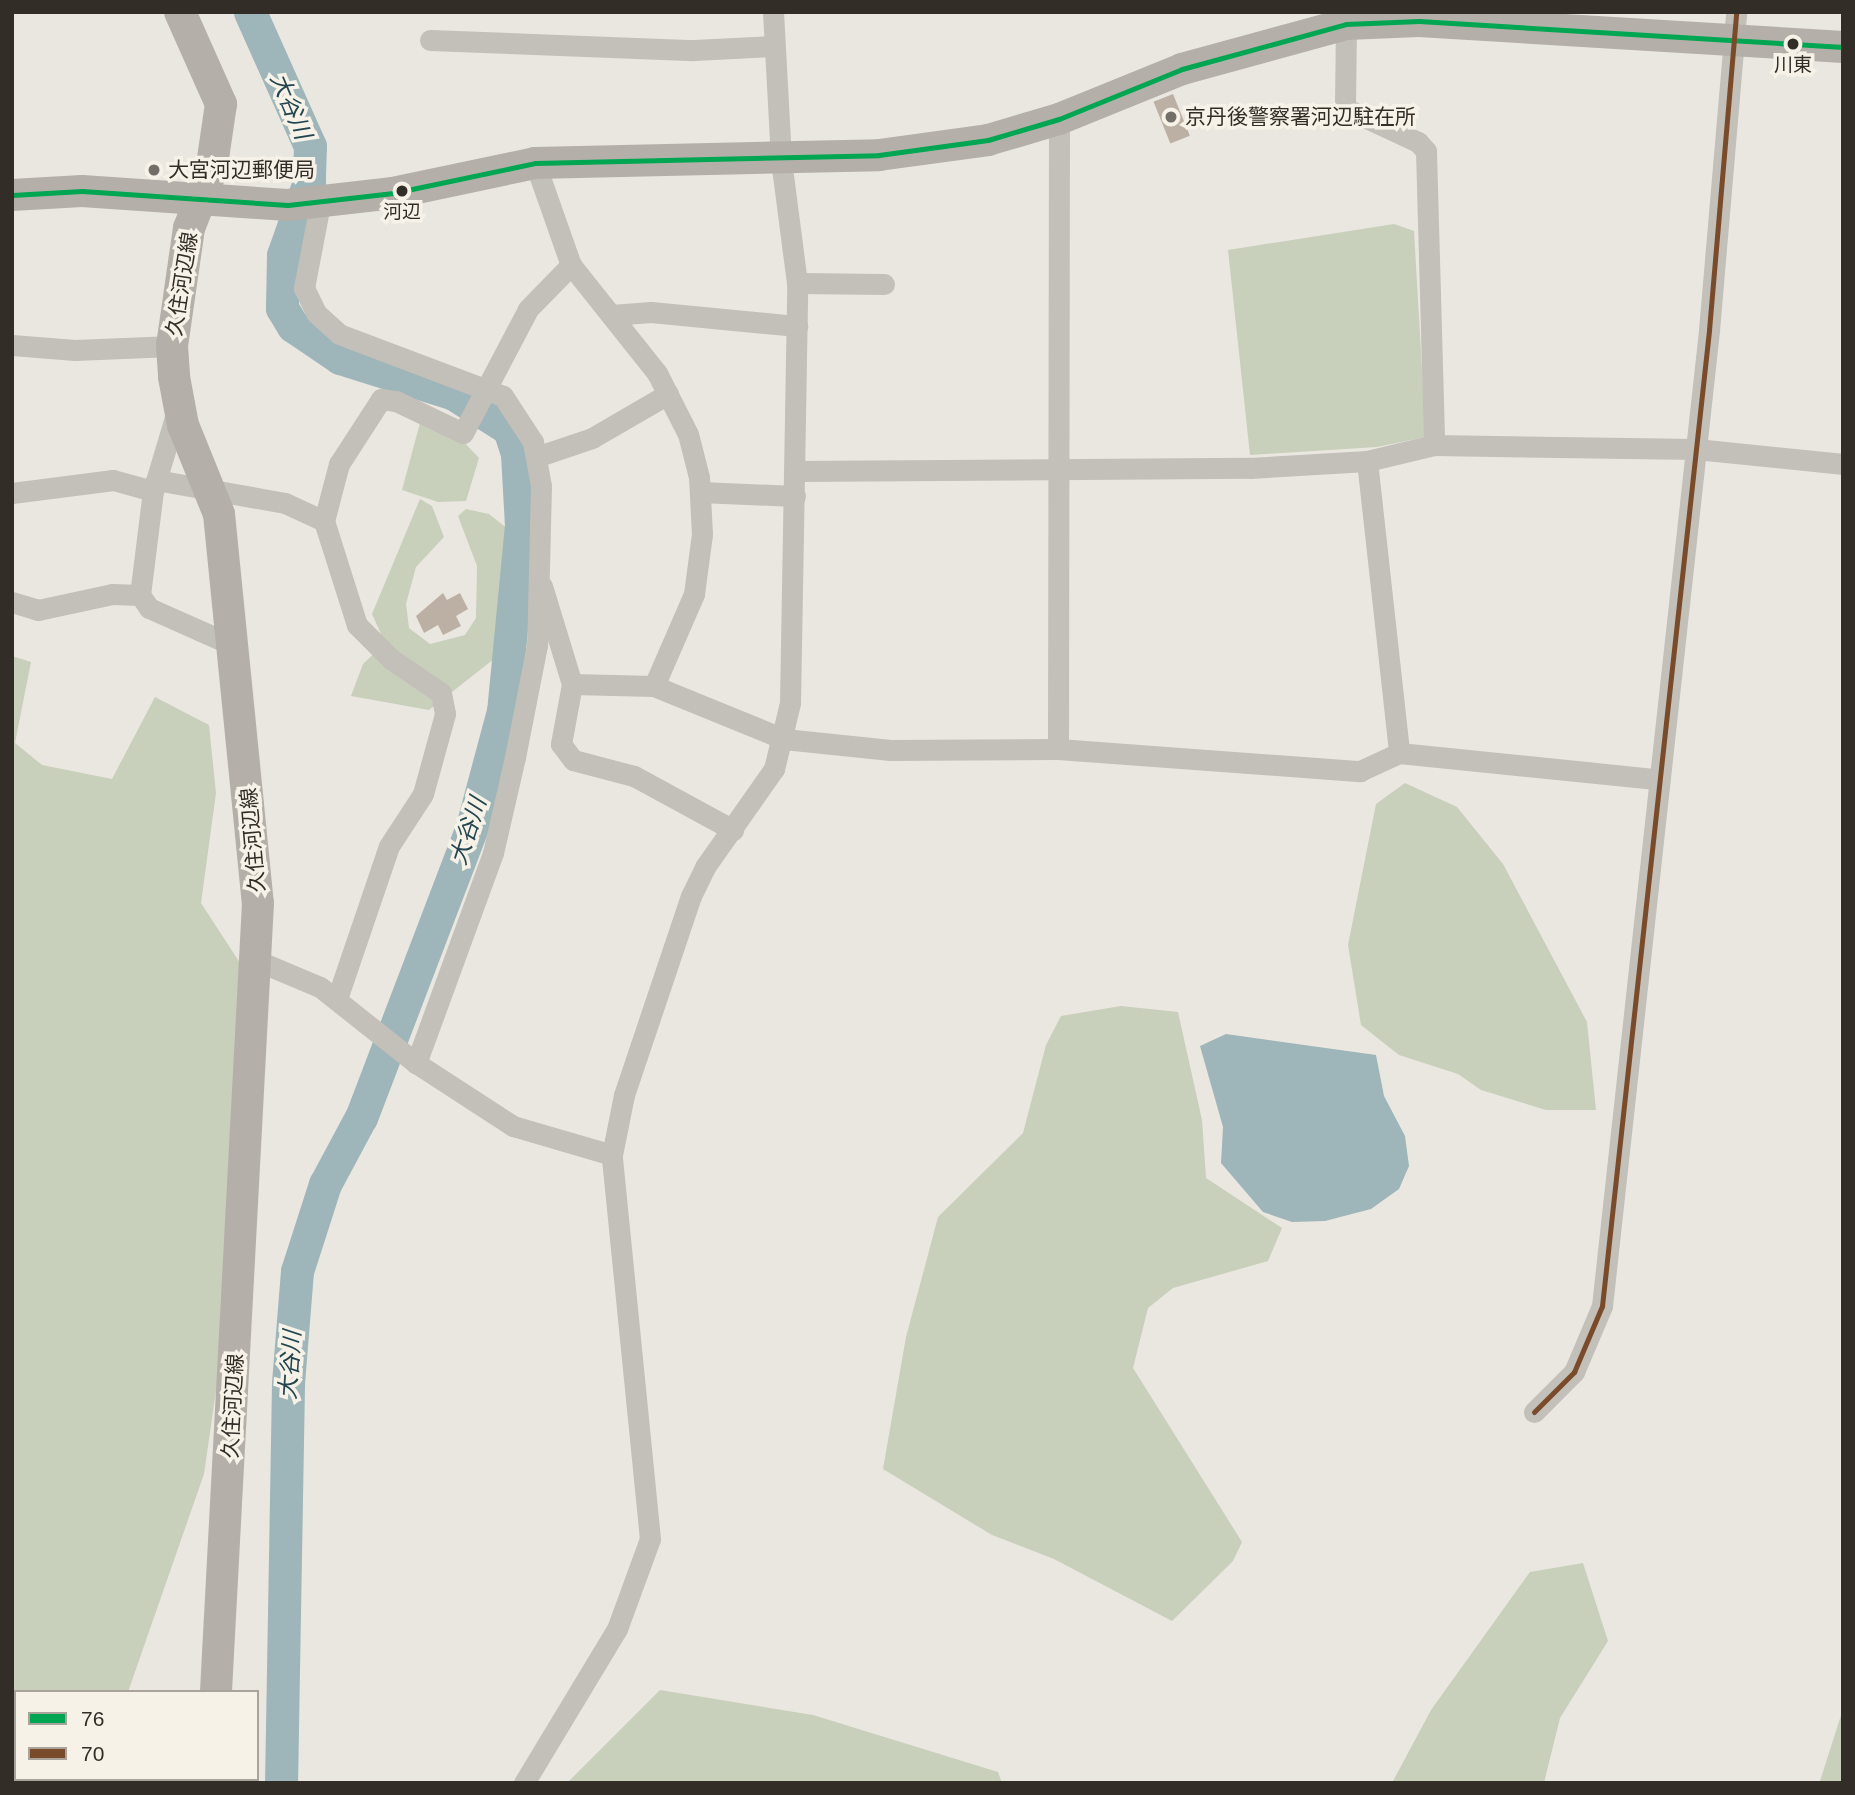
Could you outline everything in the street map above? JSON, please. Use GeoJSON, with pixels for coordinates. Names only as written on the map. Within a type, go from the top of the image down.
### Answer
{"type":"FeatureCollection","features":[{"type":"Feature","properties":{"kind":"main road","name":"久住河辺線"},"geometry":{"type":"LineString","coordinates":[[180,12],[221,104],[218,139],[189,228],[172,346],[179,404],[219,514],[230,644],[246,766],[258,961],[216,1690]]}},
{"type":"Feature","properties":{"kind":"main road"},"geometry":{"type":"LineString","coordinates":[[12,195],[82,191],[200,201],[307,204],[535,163],[879,155],[988,140],[1059,119],[1182,69],[1360,20],[1734,27],[1843,47]]}},
{"type":"Feature","properties":{"kind":"street"},"geometry":{"type":"LineString","coordinates":[[524,1783],[617,1629],[650,1539],[612,1155],[624,1095],[691,896],[774,769],[784,739],[795,496],[797,283],[781,159],[772,12]]}},
{"type":"Feature","properties":{"kind":"street"},"geometry":{"type":"LineString","coordinates":[[1360,20],[1345,108],[1418,142],[1426,151],[1434,446]]}},
{"type":"Feature","properties":{"kind":"street"},"geometry":{"type":"LineString","coordinates":[[1534,1412],[1574,1372],[1602,1306],[1656,779],[1696,449],[1727,150],[1734,27]]}},
{"type":"Feature","properties":{"kind":"street"},"geometry":{"type":"LineString","coordinates":[[430,40],[694,50],[774,46]]}},
{"type":"Feature","properties":{"kind":"street"},"geometry":{"type":"LineString","coordinates":[[1058,749],[1059,119]]}},
{"type":"Feature","properties":{"kind":"street"},"geometry":{"type":"LineString","coordinates":[[535,163],[570,265],[611,315],[668,394],[688,434],[700,492],[694,594],[654,686]]}},
{"type":"Feature","properties":{"kind":"street"},"geometry":{"type":"LineString","coordinates":[[307,204],[304,288],[328,327],[518,413],[536,457],[544,524],[537,645],[493,853],[416,1063]]}},
{"type":"Feature","properties":{"kind":"street"},"geometry":{"type":"LineString","coordinates":[[337,999],[389,846],[423,794],[445,714],[441,693],[391,659],[357,625],[324,521],[339,464],[381,399],[396,401],[463,433],[528,309],[570,265]]}},
{"type":"Feature","properties":{"kind":"street"},"geometry":{"type":"LineString","coordinates":[[797,283],[884,284]]}},
{"type":"Feature","properties":{"kind":"street"},"geometry":{"type":"LineString","coordinates":[[611,315],[651,312],[797,326]]}},
{"type":"Feature","properties":{"kind":"street"},"geometry":{"type":"LineString","coordinates":[[12,345],[75,350],[172,346]]}},
{"type":"Feature","properties":{"kind":"street"},"geometry":{"type":"LineString","coordinates":[[536,457],[592,438],[668,394]]}},
{"type":"Feature","properties":{"kind":"street"},"geometry":{"type":"LineString","coordinates":[[179,404],[154,485],[140,595],[149,608],[230,644]]}},
{"type":"Feature","properties":{"kind":"street"},"geometry":{"type":"LineString","coordinates":[[795,471],[1057,470],[1367,461],[1434,446],[1696,449],[1843,464]]}},
{"type":"Feature","properties":{"kind":"street"},"geometry":{"type":"LineString","coordinates":[[1367,461],[1399,753]]}},
{"type":"Feature","properties":{"kind":"street"},"geometry":{"type":"LineString","coordinates":[[12,492],[113,480],[285,503],[324,521]]}},
{"type":"Feature","properties":{"kind":"street"},"geometry":{"type":"LineString","coordinates":[[700,492],[795,496]]}},
{"type":"Feature","properties":{"kind":"street"},"geometry":{"type":"LineString","coordinates":[[542,586],[572,684],[561,744],[573,760],[634,776],[733,830]]}},
{"type":"Feature","properties":{"kind":"street"},"geometry":{"type":"LineString","coordinates":[[12,602],[38,610],[112,594],[140,595]]}},
{"type":"Feature","properties":{"kind":"street"},"geometry":{"type":"LineString","coordinates":[[572,684],[654,686],[784,739],[890,750],[1058,749],[1360,771],[1399,753],[1656,779]]}},
{"type":"Feature","properties":{"kind":"street"},"geometry":{"type":"LineString","coordinates":[[258,961],[337,999],[416,1063],[513,1126],[612,1155]]}},
{"type":"Feature","properties":{"kind":"green space"},"geometry":{"type":"Polygon","coordinates":[[[1394,224],[1414,231],[1426,437],[1377,447],[1250,455],[1228,250],[1394,224]]]}},
{"type":"Feature","properties":{"kind":"green space"},"geometry":{"type":"Polygon","coordinates":[[[420,423],[462,440],[479,458],[466,501],[438,502],[402,490],[420,423]]]}},
{"type":"Feature","properties":{"kind":"green space"},"geometry":{"type":"Polygon","coordinates":[[[420,499],[432,506],[444,537],[416,567],[406,604],[409,628],[430,644],[465,635],[476,618],[477,566],[458,516],[466,509],[489,514],[512,532],[499,655],[429,710],[351,696],[363,664],[385,643],[372,614],[420,499]]]}},
{"type":"Feature","properties":{"kind":"green space"},"geometry":{"type":"Polygon","coordinates":[[[12,656],[31,662],[15,743],[42,765],[112,779],[155,697],[209,725],[216,793],[201,903],[240,963],[218,1377],[204,1474],[129,1690],[14,1690],[14,1781],[92,1783],[12,1783],[12,656]]]}},
{"type":"Feature","properties":{"kind":"green space"},"geometry":{"type":"Polygon","coordinates":[[[1405,783],[1457,807],[1503,864],[1587,1022],[1596,1110],[1546,1110],[1481,1090],[1458,1074],[1399,1055],[1361,1025],[1348,945],[1376,804],[1405,783]]]}},
{"type":"Feature","properties":{"kind":"green space"},"geometry":{"type":"Polygon","coordinates":[[[1121,1006],[1178,1012],[1202,1120],[1206,1178],[1282,1228],[1268,1261],[1173,1288],[1148,1308],[1133,1368],[1242,1542],[1233,1561],[1172,1621],[1054,1559],[992,1535],[883,1469],[906,1337],[938,1217],[1023,1133],[1046,1045],[1061,1016],[1121,1006]]]}},
{"type":"Feature","properties":{"kind":"green space"},"geometry":{"type":"Polygon","coordinates":[[[1583,1563],[1608,1641],[1560,1718],[1544,1783],[1392,1783],[1431,1710],[1530,1572],[1583,1563]]]}},
{"type":"Feature","properties":{"kind":"green space"},"geometry":{"type":"Polygon","coordinates":[[[660,1690],[813,1715],[998,1772],[1002,1783],[567,1783],[660,1690]]]}},
{"type":"Feature","properties":{"kind":"green space"},"geometry":{"type":"Polygon","coordinates":[[[1843,1709],[1843,1783],[1820,1783],[1820,1781],[1843,1709]]]}},
{"type":"Feature","properties":{"kind":"water"},"geometry":{"type":"Polygon","coordinates":[[[1226,1034],[1376,1055],[1384,1096],[1405,1136],[1409,1166],[1399,1189],[1371,1209],[1325,1221],[1292,1222],[1263,1212],[1221,1163],[1223,1127],[1200,1046],[1226,1034]]]}},
{"type":"Feature","properties":{"kind":"building"},"geometry":{"type":"Polygon","coordinates":[[[1173,94],[1190,136],[1170,144],[1154,102],[1173,94]]]}},
{"type":"Feature","properties":{"kind":"building"},"geometry":{"type":"Polygon","coordinates":[[[443,593],[447,600],[460,593],[468,609],[456,616],[461,626],[443,635],[438,625],[424,633],[416,616],[443,593]]]}},
{"type":"Feature","properties":{"kind":"waterway","name":"大谷川"},"geometry":{"type":"LineString","coordinates":[[250,12],[310,146],[309,182],[283,255],[282,308],[293,326],[340,358],[454,394],[509,429],[517,454],[521,525],[503,711],[472,827],[361,1117],[325,1184],[297,1271],[288,1384],[281,1783]]}},
{"type":"Feature","properties":{"kind":"transit line","name":"70"},"geometry":{"type":"LineString","coordinates":[[1534,1412],[1574,1372],[1602,1306],[1709,330],[1736,12]]}},
{"type":"Feature","properties":{"kind":"transit line","name":"76"},"geometry":{"type":"LineString","coordinates":[[12,195],[82,191],[288,205],[393,193],[535,163],[879,155],[988,140],[1059,119],[1182,69],[1346,24],[1419,21],[1843,47]]}},
{"type":"Feature","properties":{"kind":"place","name":"川東"},"geometry":{"type":"Point","coordinates":[1793,44]}},
{"type":"Feature","properties":{"kind":"place","name":"京丹後警察署河辺駐在所"},"geometry":{"type":"Point","coordinates":[1171,117]}},
{"type":"Feature","properties":{"kind":"place","name":"大宮河辺郵便局"},"geometry":{"type":"Point","coordinates":[154,170]}},
{"type":"Feature","properties":{"kind":"place","name":"河辺"},"geometry":{"type":"Point","coordinates":[402,191]}}]}
